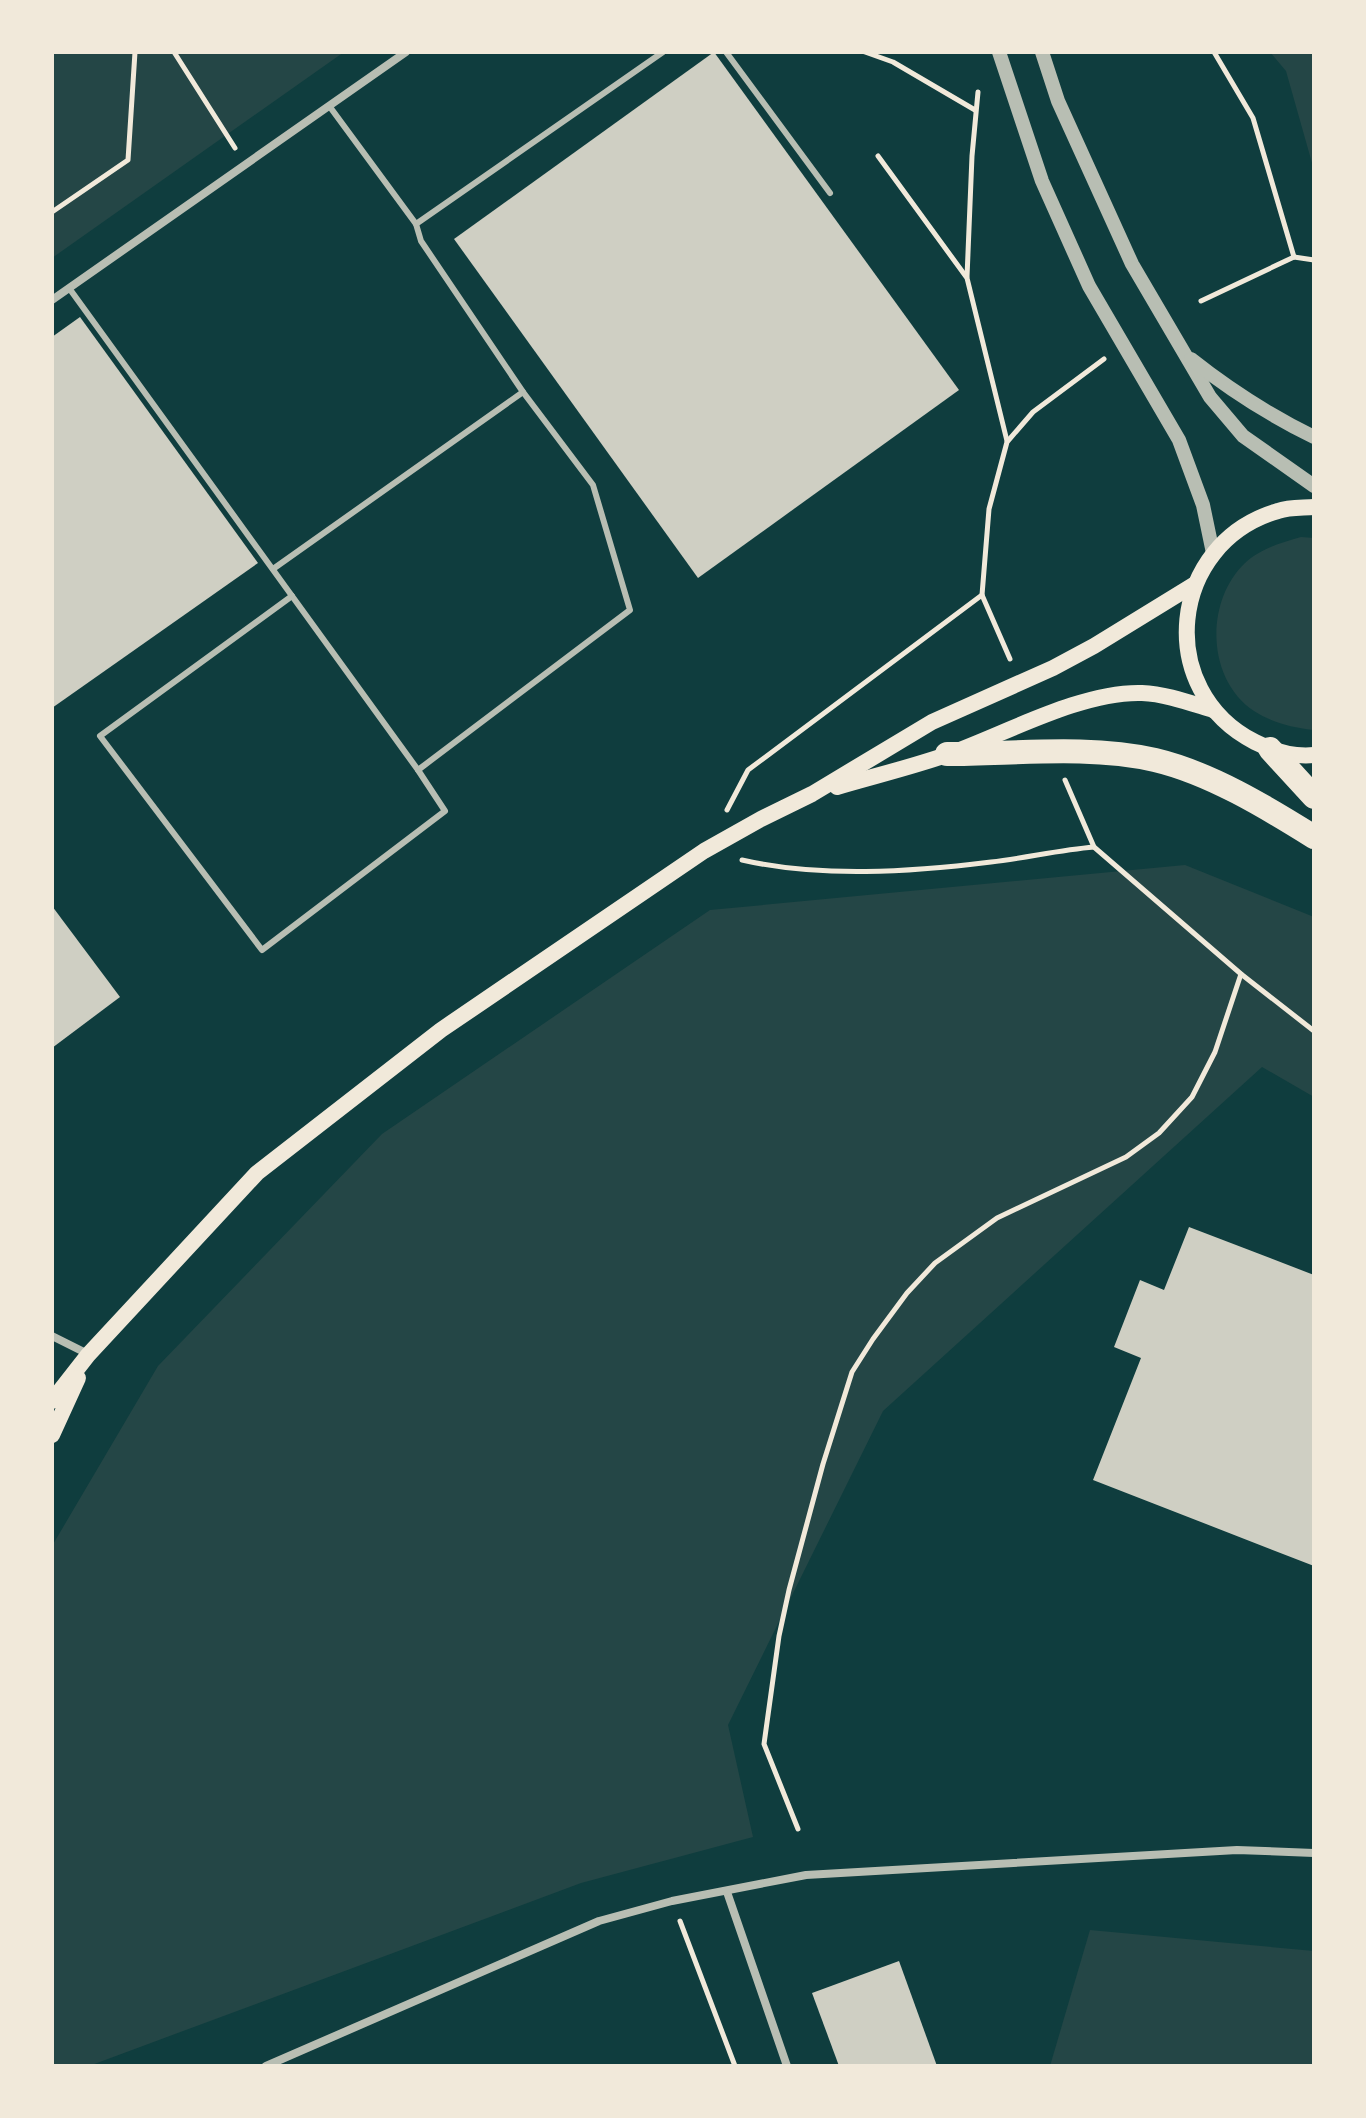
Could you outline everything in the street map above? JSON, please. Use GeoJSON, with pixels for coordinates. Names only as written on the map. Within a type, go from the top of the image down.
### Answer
{"type":"FeatureCollection","features":[{"type":"Feature","properties":{"kind":"highway"},"geometry":{"type":"LineString","coordinates":[[1270,749],[1314,797]]}},
{"type":"Feature","properties":{"kind":"highway"},"geometry":{"type":"LineString","coordinates":[[947,754],[1108,754],[1155,760],[1201,776],[1314,837]]}},
{"type":"Feature","properties":{"kind":"main road"},"geometry":{"type":"LineString","coordinates":[[1314,507],[1278,510],[1242,527],[1213,553],[1195,584],[1187,616],[1187,649],[1196,681],[1213,710],[1238,733],[1270,749],[1302,756],[1314,755]]}},
{"type":"Feature","properties":{"kind":"main road"},"geometry":{"type":"LineString","coordinates":[[52,1401],[88,1355],[257,1173],[441,1030],[704,851],[812,794],[932,722],[1053,668],[1094,646],[1195,584]]}},
{"type":"Feature","properties":{"kind":"main road"},"geometry":{"type":"LineString","coordinates":[[812,794],[947,754],[1070,707],[1108,697],[1140,693],[1171,697],[1213,710]]}},
{"type":"Feature","properties":{"kind":"main road"},"geometry":{"type":"LineString","coordinates":[[52,1435],[88,1355]]}},
{"type":"Feature","properties":{"kind":"street"},"geometry":{"type":"LineString","coordinates":[[52,300],[406,52]]}},
{"type":"Feature","properties":{"kind":"street"},"geometry":{"type":"LineString","coordinates":[[999,52],[1042,181],[1089,286],[1179,440],[1203,505],[1213,553]]}},
{"type":"Feature","properties":{"kind":"street"},"geometry":{"type":"LineString","coordinates":[[1042,52],[1058,101],[1132,264],[1210,397],[1243,436],[1314,486]]}},
{"type":"Feature","properties":{"kind":"street"},"geometry":{"type":"LineString","coordinates":[[1184,354],[1229,389],[1314,437]]}},
{"type":"Feature","properties":{"kind":"street"},"geometry":{"type":"LineString","coordinates":[[52,1336],[88,1355]]}},
{"type":"Feature","properties":{"kind":"street"},"geometry":{"type":"LineString","coordinates":[[266,2066],[599,1921],[672,1901],[806,1875],[1237,1850],[1314,1853]]}},
{"type":"Feature","properties":{"kind":"street"},"geometry":{"type":"LineString","coordinates":[[727,1892],[787,2066]]}},
{"type":"Feature","properties":{"kind":"lane"},"geometry":{"type":"LineString","coordinates":[[416,224],[663,52]]}},
{"type":"Feature","properties":{"kind":"lane"},"geometry":{"type":"LineString","coordinates":[[726,52],[830,193]]}},
{"type":"Feature","properties":{"kind":"lane"},"geometry":{"type":"LineString","coordinates":[[330,107],[416,224],[421,241],[523,392],[593,485],[630,610],[418,770]]}},
{"type":"Feature","properties":{"kind":"lane"},"geometry":{"type":"LineString","coordinates":[[69,288],[418,770],[445,811],[262,950],[100,736],[292,596]]}},
{"type":"Feature","properties":{"kind":"lane"},"geometry":{"type":"LineString","coordinates":[[273,569],[523,392]]}},
{"type":"Feature","properties":{"kind":"path"},"geometry":{"type":"LineString","coordinates":[[52,212],[128,160],[135,52]]}},
{"type":"Feature","properties":{"kind":"path"},"geometry":{"type":"LineString","coordinates":[[174,52],[246,166]]}},
{"type":"Feature","properties":{"kind":"path"},"geometry":{"type":"LineString","coordinates":[[865,52],[893,62],[975,110]]}},
{"type":"Feature","properties":{"kind":"path"},"geometry":{"type":"LineString","coordinates":[[1214,52],[1253,118],[1294,257]]}},
{"type":"Feature","properties":{"kind":"path"},"geometry":{"type":"LineString","coordinates":[[978,92],[967,278],[1007,442]]}},
{"type":"Feature","properties":{"kind":"path"},"geometry":{"type":"LineString","coordinates":[[878,156],[967,278]]}},
{"type":"Feature","properties":{"kind":"path"},"geometry":{"type":"LineString","coordinates":[[1201,301],[1294,257],[1314,260]]}},
{"type":"Feature","properties":{"kind":"path"},"geometry":{"type":"LineString","coordinates":[[1013,665],[982,595],[989,509],[1007,442],[1033,412],[1108,356]]}},
{"type":"Feature","properties":{"kind":"path"},"geometry":{"type":"LineString","coordinates":[[982,595],[748,770],[704,851],[773,867],[828,872],[987,863],[1094,847]]}},
{"type":"Feature","properties":{"kind":"path"},"geometry":{"type":"LineString","coordinates":[[1063,775],[1094,847],[1241,974],[1314,1031]]}},
{"type":"Feature","properties":{"kind":"path"},"geometry":{"type":"LineString","coordinates":[[798,1829],[764,1744],[779,1636],[789,1590],[852,1372],[907,1293],[935,1263],[997,1218],[1126,1157],[1159,1133],[1192,1097],[1215,1052],[1241,974]]}},
{"type":"Feature","properties":{"kind":"path"},"geometry":{"type":"LineString","coordinates":[[672,1901],[735,2066]]}},
{"type":"Feature","properties":{"kind":"shaded area"},"geometry":{"type":"Polygon","coordinates":[[[52,52],[344,52],[52,258],[52,52]]]}},
{"type":"Feature","properties":{"kind":"shaded area"},"geometry":{"type":"Polygon","coordinates":[[[1270,52],[1314,52],[1314,170],[1286,71],[1270,52]]]}},
{"type":"Feature","properties":{"kind":"shaded area"},"geometry":{"type":"Polygon","coordinates":[[[1301,537],[1314,538],[1313,730],[1268,719],[1238,697],[1227,680],[1216,639],[1223,598],[1232,579],[1245,563],[1264,550],[1301,537]]]}},
{"type":"Feature","properties":{"kind":"shaded area"},"geometry":{"type":"Polygon","coordinates":[[[1185,865],[1314,917],[1314,1097],[1262,1067],[883,1411],[728,1725],[753,1837],[581,1883],[89,2066],[52,2066],[52,1546],[158,1366],[382,1134],[710,910],[1185,865]]]}},
{"type":"Feature","properties":{"kind":"shaded area"},"geometry":{"type":"Polygon","coordinates":[[[1090,1930],[1314,1951],[1314,2066],[1050,2066],[1090,1930]]]}},
{"type":"Feature","properties":{"kind":"building"},"geometry":{"type":"Polygon","coordinates":[[[714,52],[959,390],[698,578],[454,239],[714,52]]]}},
{"type":"Feature","properties":{"kind":"building"},"geometry":{"type":"Polygon","coordinates":[[[80,317],[258,563],[52,708],[52,337],[80,317]]]}},
{"type":"Feature","properties":{"kind":"building"},"geometry":{"type":"Polygon","coordinates":[[[52,906],[120,997],[52,1048],[52,906]]]}},
{"type":"Feature","properties":{"kind":"building"},"geometry":{"type":"Polygon","coordinates":[[[1189,1227],[1314,1275],[1314,1566],[1093,1480],[1141,1358],[1114,1347],[1140,1280],[1164,1290],[1189,1227]]]}},
{"type":"Feature","properties":{"kind":"building"},"geometry":{"type":"Polygon","coordinates":[[[899,1961],[937,2066],[839,2066],[812,1993],[899,1961]]]}}]}
